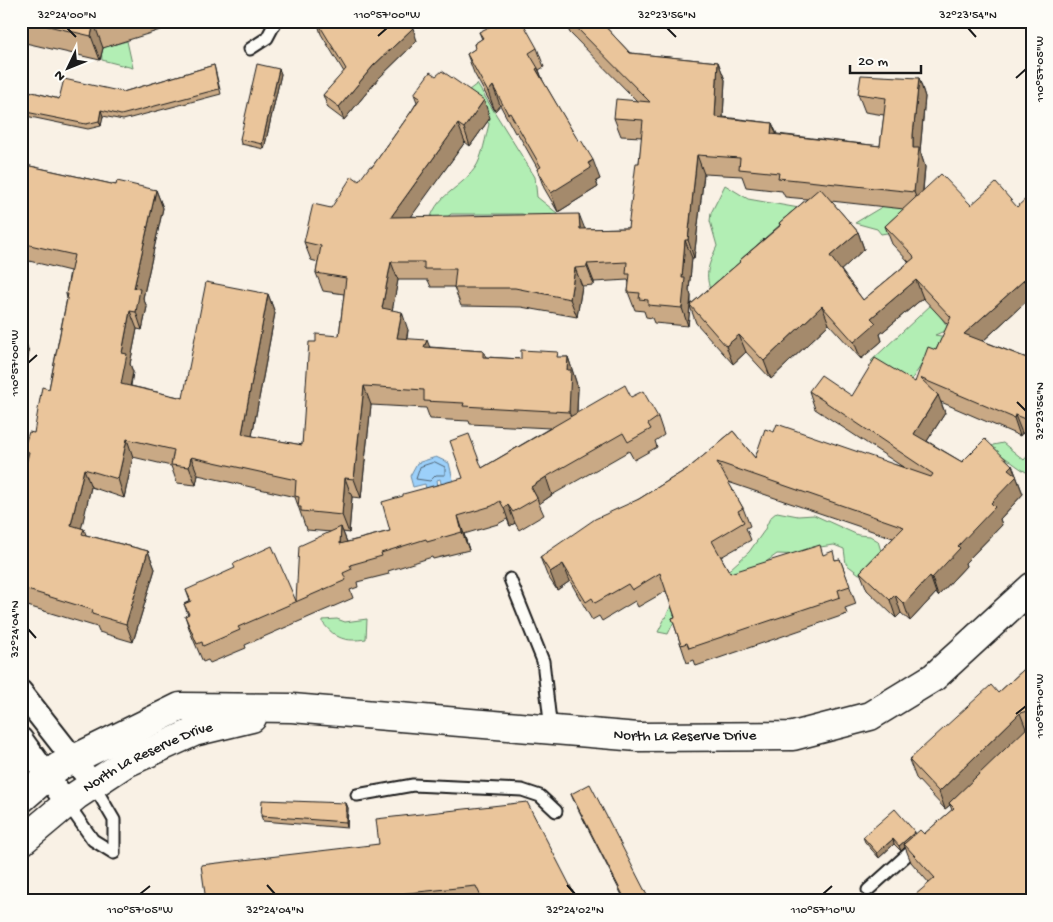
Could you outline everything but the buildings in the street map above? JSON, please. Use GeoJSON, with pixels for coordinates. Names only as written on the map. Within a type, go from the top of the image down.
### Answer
{"type":"FeatureCollection","features":[{"type":"Feature","properties":{"kind":"street","name":"North La Reserve Drive"},"geometry":{"type":"LineString","coordinates":[[21,799],[58,767],[180,708],[292,708],[638,737],[793,736],[870,716],[934,677],[1032,587]]}},
{"type":"Feature","properties":{"kind":"street"},"geometry":{"type":"LineString","coordinates":[[21,692],[93,784]]}},
{"type":"Feature","properties":{"kind":"street","name":"North La Reserve Drive"},"geometry":{"type":"LineString","coordinates":[[21,842],[67,803],[124,764],[194,732],[292,708]]}},
{"type":"Feature","properties":{"kind":"street"},"geometry":{"type":"LineString","coordinates":[[21,739],[67,803]]}},
{"type":"Feature","properties":{"kind":"lane"},"geometry":{"type":"LineString","coordinates":[[250,49],[267,38],[276,21]]}},
{"type":"Feature","properties":{"kind":"lane"},"geometry":{"type":"LineString","coordinates":[[510,579],[543,662],[551,730]]}},
{"type":"Feature","properties":{"kind":"lane"},"geometry":{"type":"LineString","coordinates":[[67,803],[93,840],[114,853],[114,820],[93,784]]}},
{"type":"Feature","properties":{"kind":"lane"},"geometry":{"type":"LineString","coordinates":[[357,795],[413,784],[522,790],[540,796],[556,811]]}},
{"type":"Feature","properties":{"kind":"lane"},"geometry":{"type":"LineString","coordinates":[[868,890],[932,833]]}},
{"type":"Feature","properties":{"kind":"green space"},"geometry":{"type":"Polygon","coordinates":[[[127,41],[133,68],[102,60],[101,48],[127,41]]]}},
{"type":"Feature","properties":{"kind":"green space"},"geometry":{"type":"Polygon","coordinates":[[[477,84],[535,177],[537,197],[562,217],[558,224],[522,214],[451,214],[427,235],[429,221],[439,203],[468,177],[475,168],[482,153],[489,124],[469,90],[477,84]]]}},
{"type":"Feature","properties":{"kind":"green space"},"geometry":{"type":"Polygon","coordinates":[[[725,185],[748,199],[799,208],[713,298],[708,283],[708,272],[717,246],[710,221],[711,213],[725,185]]]}},
{"type":"Feature","properties":{"kind":"green space"},"geometry":{"type":"Polygon","coordinates":[[[885,205],[904,207],[909,211],[887,233],[881,234],[877,229],[855,223],[885,205]]]}},
{"type":"Feature","properties":{"kind":"green space"},"geometry":{"type":"Polygon","coordinates":[[[932,304],[949,329],[935,335],[959,339],[950,352],[929,354],[909,383],[871,361],[932,304]]]}},
{"type":"Feature","properties":{"kind":"green space"},"geometry":{"type":"Polygon","coordinates":[[[1003,443],[1024,460],[1032,451],[1032,475],[990,450],[993,445],[1003,443]]]}},
{"type":"Feature","properties":{"kind":"green space"},"geometry":{"type":"Polygon","coordinates":[[[777,512],[798,516],[814,515],[858,535],[870,536],[878,541],[881,551],[868,573],[859,574],[846,564],[844,549],[834,545],[820,547],[810,555],[777,554],[759,567],[681,607],[668,634],[658,632],[676,596],[701,579],[730,569],[749,552],[764,531],[770,518],[777,512]]]}},
{"type":"Feature","properties":{"kind":"green space"},"geometry":{"type":"Polygon","coordinates":[[[337,619],[345,622],[367,619],[366,639],[352,640],[342,638],[332,633],[323,623],[323,620],[337,619]]]}},
{"type":"Feature","properties":{"kind":"water"},"geometry":{"type":"Polygon","coordinates":[[[436,457],[449,463],[454,484],[442,487],[440,479],[437,480],[438,486],[426,489],[425,484],[413,487],[410,476],[417,463],[436,457]]]}}]}
